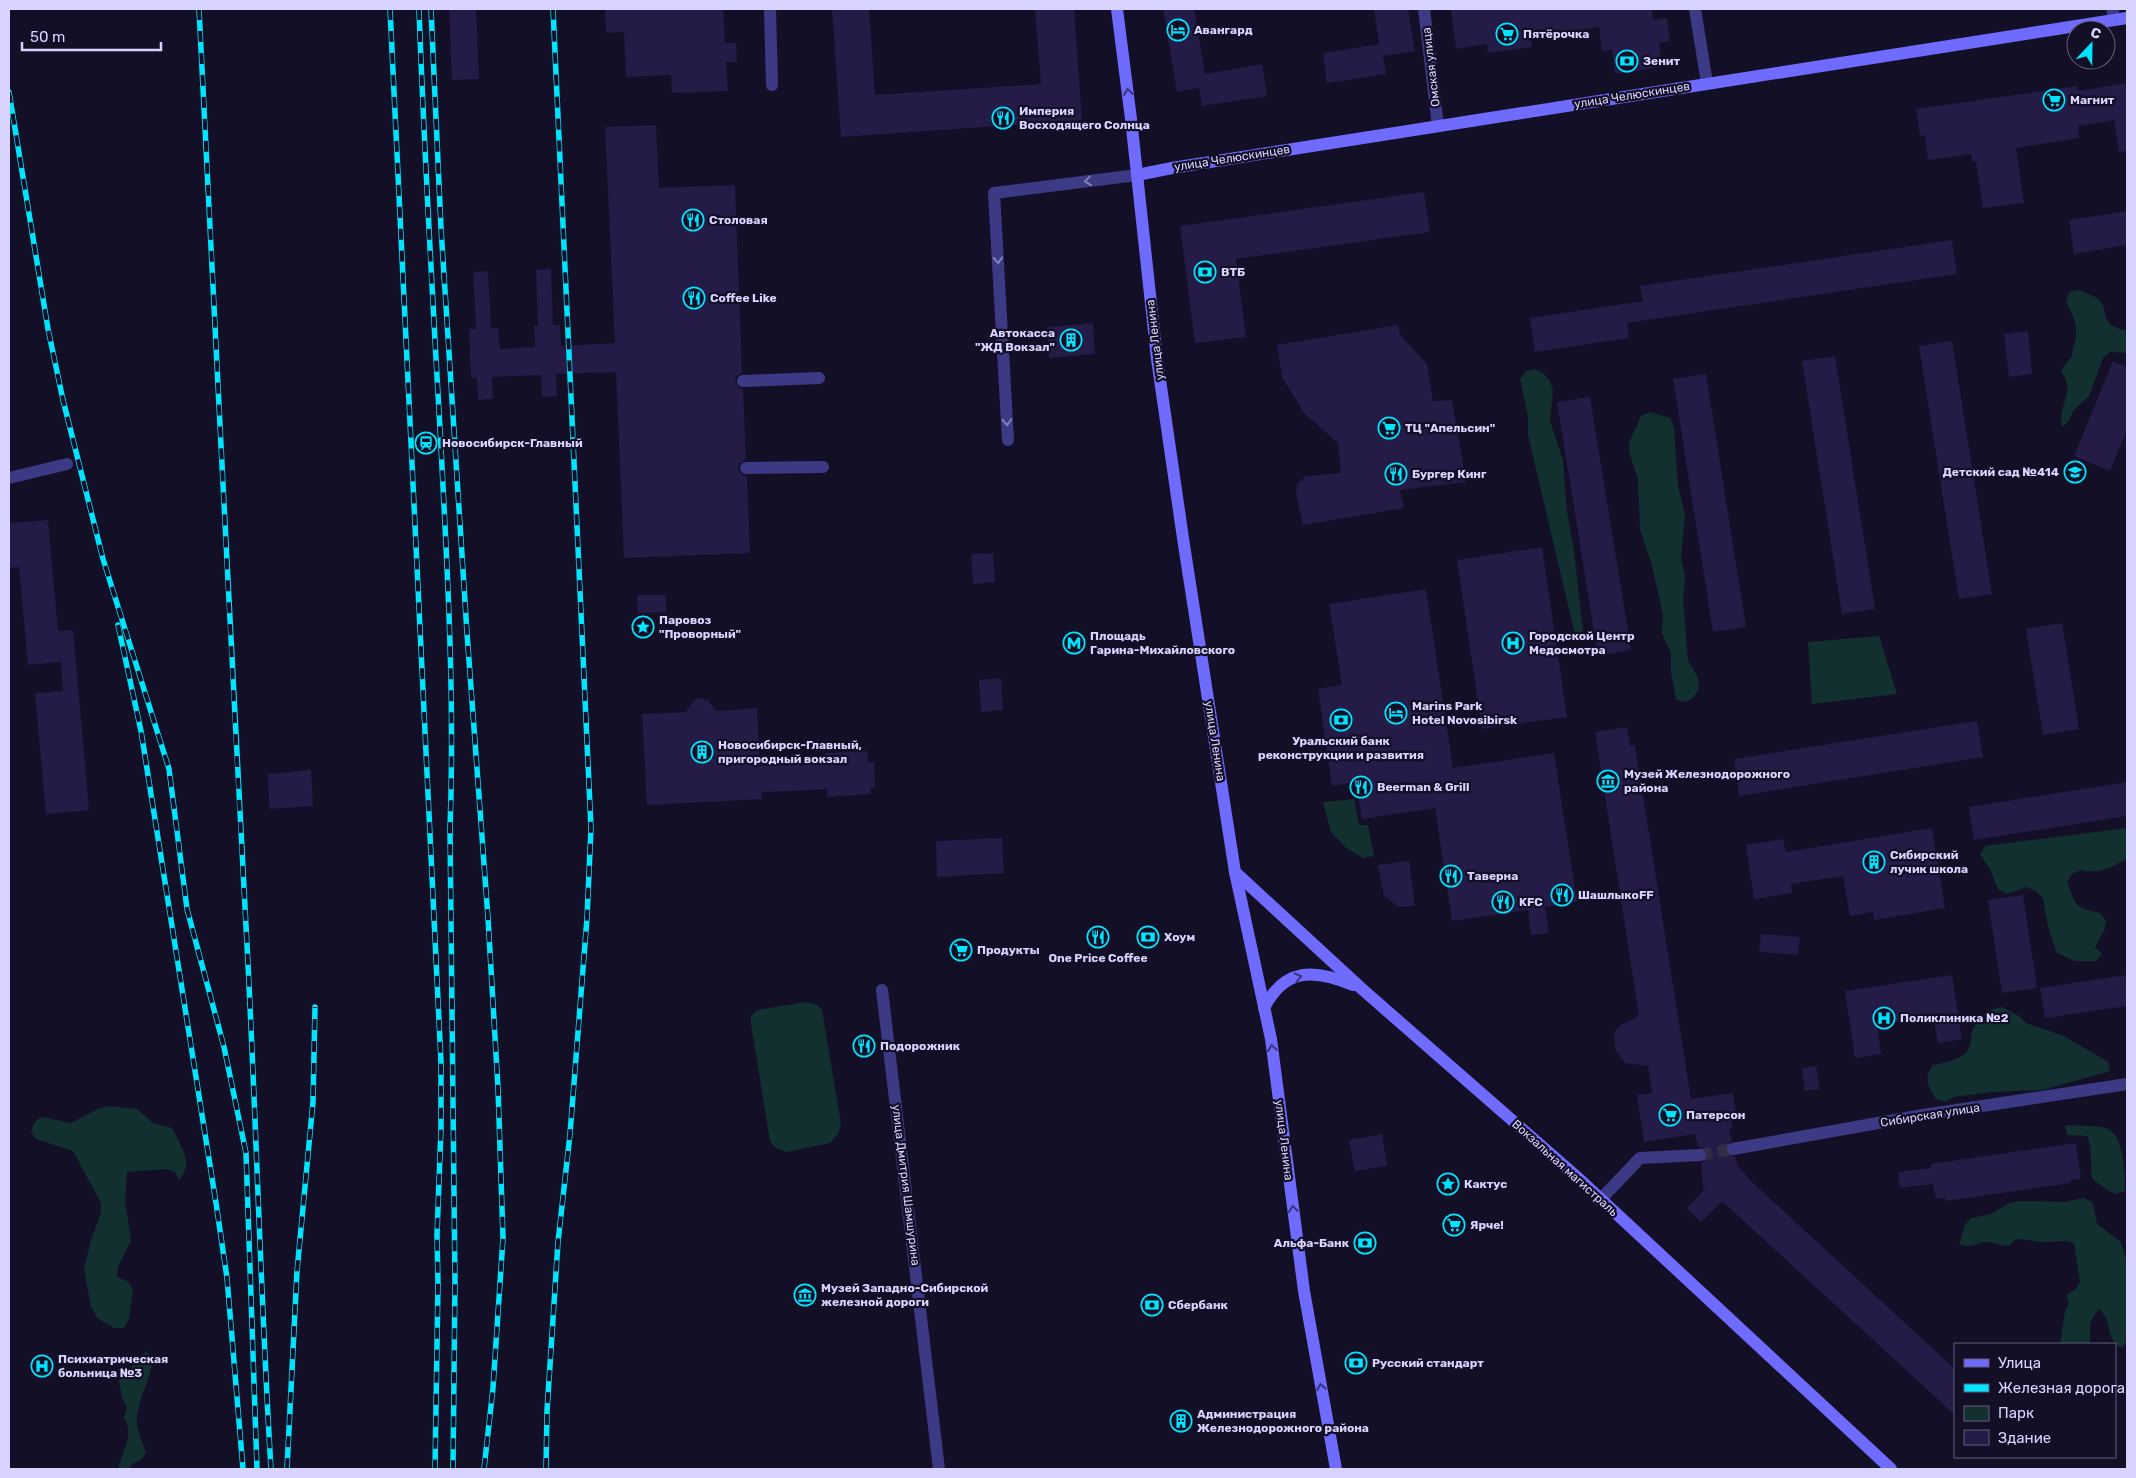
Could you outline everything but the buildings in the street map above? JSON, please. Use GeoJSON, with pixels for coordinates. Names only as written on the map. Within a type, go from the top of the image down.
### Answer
{"type":"FeatureCollection","features":[{"type":"Feature","properties":{"kind":"main road","name":"улица Ленина"},"geometry":{"type":"LineString","coordinates":[[1117,9],[1156,359],[1235,872],[1271,1039],[1304,1291],[1336,1469]]}},
{"type":"Feature","properties":{"kind":"main road","name":"улица Челюскинцев"},"geometry":{"type":"LineString","coordinates":[[1137,175],[1707,83],[1869,60],[2118,15]]}},
{"type":"Feature","properties":{"kind":"main road","name":"Вокзальная магистраль"},"geometry":{"type":"LineString","coordinates":[[1235,872],[1362,989],[1600,1200],[1891,1469]]}},
{"type":"Feature","properties":{"kind":"main road"},"geometry":{"type":"LineString","coordinates":[[1264,1008],[1271,995],[1279,986],[1293,977],[1313,974],[1336,978],[1362,989]]}},
{"type":"Feature","properties":{"kind":"street"},"geometry":{"type":"LineString","coordinates":[[770,9],[772,85]]}},
{"type":"Feature","properties":{"kind":"street","name":"Омская улица"},"geometry":{"type":"LineString","coordinates":[[1424,9],[1438,126]]}},
{"type":"Feature","properties":{"kind":"street"},"geometry":{"type":"LineString","coordinates":[[1695,9],[1707,83]]}},
{"type":"Feature","properties":{"kind":"street"},"geometry":{"type":"LineString","coordinates":[[1008,440],[994,192],[1137,175]]}},
{"type":"Feature","properties":{"kind":"street"},"geometry":{"type":"LineString","coordinates":[[743,381],[819,378]]}},
{"type":"Feature","properties":{"kind":"street"},"geometry":{"type":"LineString","coordinates":[[9,478],[67,464]]}},
{"type":"Feature","properties":{"kind":"street"},"geometry":{"type":"LineString","coordinates":[[746,468],[823,467]]}},
{"type":"Feature","properties":{"kind":"street","name":"улица Дмитрия Шамшурина"},"geometry":{"type":"LineString","coordinates":[[882,990],[939,1469]]}},
{"type":"Feature","properties":{"kind":"street","name":"Сибирская улица"},"geometry":{"type":"LineString","coordinates":[[1733,1149],[1917,1116],[2127,1084]]}},
{"type":"Feature","properties":{"kind":"street"},"geometry":{"type":"LineString","coordinates":[[1600,1200],[1640,1158],[1700,1155]]}},
{"type":"Feature","properties":{"kind":"green space"},"geometry":{"type":"Polygon","coordinates":[[[2079,290],[2097,298],[2104,307],[2107,321],[2111,325],[2127,331],[2127,353],[2110,352],[2103,358],[2089,396],[2073,411],[2069,421],[2062,427],[2061,419],[2067,386],[2061,371],[2072,356],[2076,339],[2074,318],[2066,302],[2069,292],[2079,290]]]}},
{"type":"Feature","properties":{"kind":"green space"},"geometry":{"type":"Polygon","coordinates":[[[1535,369],[1544,374],[1550,381],[1553,391],[1550,421],[1563,460],[1567,512],[1574,551],[1583,631],[1576,639],[1528,435],[1528,417],[1520,379],[1526,371],[1535,369]]]}},
{"type":"Feature","properties":{"kind":"green space"},"geometry":{"type":"Polygon","coordinates":[[[1650,412],[1670,418],[1674,427],[1678,486],[1685,515],[1681,557],[1685,577],[1683,598],[1687,649],[1688,660],[1698,678],[1699,688],[1694,697],[1686,702],[1676,700],[1671,672],[1671,653],[1662,633],[1663,614],[1652,566],[1640,529],[1638,479],[1629,452],[1629,443],[1641,416],[1650,412]]]}},
{"type":"Feature","properties":{"kind":"green space"},"geometry":{"type":"Polygon","coordinates":[[[1879,636],[1897,694],[1812,704],[1808,642],[1879,636]]]}},
{"type":"Feature","properties":{"kind":"green space"},"geometry":{"type":"Polygon","coordinates":[[[1354,799],[1359,825],[1368,825],[1374,856],[1363,858],[1346,848],[1331,832],[1323,802],[1354,799]]]}},
{"type":"Feature","properties":{"kind":"green space"},"geometry":{"type":"Polygon","coordinates":[[[2127,828],[2126,859],[2098,871],[2081,870],[2072,874],[2067,882],[2072,896],[2078,905],[2100,913],[2106,921],[2104,931],[2095,947],[2102,954],[2096,961],[2075,961],[2057,953],[2048,927],[2043,898],[2036,891],[2026,887],[2007,894],[1998,889],[1991,871],[1980,854],[1985,846],[2127,828]]]}},
{"type":"Feature","properties":{"kind":"green space"},"geometry":{"type":"Polygon","coordinates":[[[805,1002],[816,1004],[822,1010],[841,1124],[838,1134],[830,1143],[786,1152],[776,1148],[770,1141],[751,1016],[757,1010],[805,1002]]]}},
{"type":"Feature","properties":{"kind":"green space"},"geometry":{"type":"Polygon","coordinates":[[[2002,1007],[2019,1016],[2026,1023],[2064,1036],[2108,1062],[2110,1071],[2043,1090],[1993,1092],[1953,1097],[1945,1102],[1936,1099],[1927,1078],[1933,1065],[1952,1060],[1966,1053],[1970,1045],[1972,1031],[1980,1018],[1988,1012],[2002,1007]]]}},
{"type":"Feature","properties":{"kind":"green space"},"geometry":{"type":"Polygon","coordinates":[[[108,1106],[137,1109],[153,1123],[172,1128],[186,1160],[185,1172],[179,1180],[175,1172],[166,1169],[127,1172],[125,1201],[131,1240],[118,1267],[117,1277],[127,1281],[133,1289],[129,1319],[124,1328],[114,1328],[97,1318],[91,1307],[84,1269],[91,1240],[101,1213],[101,1203],[73,1151],[36,1139],[31,1132],[34,1123],[41,1117],[71,1123],[108,1106]]]}},
{"type":"Feature","properties":{"kind":"green space"},"geometry":{"type":"Polygon","coordinates":[[[2065,1125],[2100,1127],[2112,1131],[2117,1138],[2122,1155],[2125,1191],[2116,1194],[2092,1179],[2091,1151],[2087,1136],[2067,1135],[2065,1125]]]}},
{"type":"Feature","properties":{"kind":"green space"},"geometry":{"type":"Polygon","coordinates":[[[2084,1198],[2093,1203],[2097,1224],[2121,1242],[2127,1262],[2127,1341],[2122,1348],[2113,1340],[2107,1320],[2099,1309],[2091,1322],[2090,1343],[2060,1343],[2065,1312],[2069,1303],[2066,1295],[2075,1290],[2080,1282],[2074,1243],[2016,1239],[2008,1246],[1988,1242],[1972,1246],[1959,1244],[1965,1225],[1971,1218],[1991,1214],[2009,1203],[2021,1201],[2064,1202],[2084,1198]]]}},
{"type":"Feature","properties":{"kind":"green space"},"geometry":{"type":"Polygon","coordinates":[[[146,1351],[153,1358],[137,1415],[137,1426],[146,1452],[141,1460],[132,1464],[130,1469],[118,1469],[128,1437],[127,1424],[124,1418],[127,1408],[122,1398],[119,1380],[146,1351]]]}},
{"type":"Feature","properties":{"kind":"tunnel"},"geometry":{"type":"LineString","coordinates":[[1700,1155],[1733,1149]]}},
{"type":"Feature","properties":{"kind":"railway"},"geometry":{"type":"LineString","coordinates":[[199,9],[271,1469]]}},
{"type":"Feature","properties":{"kind":"railway"},"geometry":{"type":"LineString","coordinates":[[390,9],[441,1062],[435,1469]]}},
{"type":"Feature","properties":{"kind":"railway"},"geometry":{"type":"LineString","coordinates":[[419,9],[450,629],[452,729],[450,829],[455,1284],[453,1469]]}},
{"type":"Feature","properties":{"kind":"railway"},"geometry":{"type":"LineString","coordinates":[[431,9],[441,228],[498,1088],[503,1238],[493,1388],[484,1469]]}},
{"type":"Feature","properties":{"kind":"railway"},"geometry":{"type":"LineString","coordinates":[[546,1469],[547,1411],[558,1242],[570,1134],[587,918],[591,828],[553,9]]}},
{"type":"Feature","properties":{"kind":"railway"},"geometry":{"type":"LineString","coordinates":[[9,92],[48,329],[63,400],[103,559],[169,769],[187,909],[224,1047],[246,1153],[257,1469]]}},
{"type":"Feature","properties":{"kind":"railway"},"geometry":{"type":"LineString","coordinates":[[118,625],[141,731],[216,1203],[227,1278],[243,1469]]}},
{"type":"Feature","properties":{"kind":"railway"},"geometry":{"type":"LineString","coordinates":[[287,1469],[297,1271],[313,1102],[315,1007]]}},
{"type":"Feature","properties":{"kind":"place","name":"Авангард"},"geometry":{"type":"Point","coordinates":[1178,30]}},
{"type":"Feature","properties":{"kind":"place","name":"Пятёрочка"},"geometry":{"type":"Point","coordinates":[1507,34]}},
{"type":"Feature","properties":{"kind":"place","name":"Зенит"},"geometry":{"type":"Point","coordinates":[1627,61]}},
{"type":"Feature","properties":{"kind":"place","name":"Магнит"},"geometry":{"type":"Point","coordinates":[2054,100]}},
{"type":"Feature","properties":{"kind":"place","name":"Империя Восходящего Солнца"},"geometry":{"type":"Point","coordinates":[1003,118]}},
{"type":"Feature","properties":{"kind":"place","name":"Столовая"},"geometry":{"type":"Point","coordinates":[693,220]}},
{"type":"Feature","properties":{"kind":"place","name":"ВТБ"},"geometry":{"type":"Point","coordinates":[1205,272]}},
{"type":"Feature","properties":{"kind":"place","name":"Coffee Like"},"geometry":{"type":"Point","coordinates":[694,298]}},
{"type":"Feature","properties":{"kind":"place","name":"Автокасса \"ЖД Вокзал\""},"geometry":{"type":"Point","coordinates":[1071,340]}},
{"type":"Feature","properties":{"kind":"place","name":"ТЦ \"Апельсин\""},"geometry":{"type":"Point","coordinates":[1389,428]}},
{"type":"Feature","properties":{"kind":"place","name":"Новосибирск-Главный"},"geometry":{"type":"Point","coordinates":[426,443]}},
{"type":"Feature","properties":{"kind":"place","name":"Детский сад №414"},"geometry":{"type":"Point","coordinates":[2075,472]}},
{"type":"Feature","properties":{"kind":"place","name":"Бургер Кинг"},"geometry":{"type":"Point","coordinates":[1396,474]}},
{"type":"Feature","properties":{"kind":"place","name":"Паровоз \"Проворный\""},"geometry":{"type":"Point","coordinates":[643,627]}},
{"type":"Feature","properties":{"kind":"place","name":"Площадь Гарина-Михайловского"},"geometry":{"type":"Point","coordinates":[1074,643]}},
{"type":"Feature","properties":{"kind":"place","name":"Городской Центр Медосмотра"},"geometry":{"type":"Point","coordinates":[1513,643]}},
{"type":"Feature","properties":{"kind":"place","name":"Marins Park Hotel Novosibirsk"},"geometry":{"type":"Point","coordinates":[1396,713]}},
{"type":"Feature","properties":{"kind":"place","name":"Уральский банк реконструкции и развития"},"geometry":{"type":"Point","coordinates":[1341,720]}},
{"type":"Feature","properties":{"kind":"place","name":"Новосибирск-Главный, пригородный вокзал"},"geometry":{"type":"Point","coordinates":[702,752]}},
{"type":"Feature","properties":{"kind":"place","name":"Музей Железнодорожного района"},"geometry":{"type":"Point","coordinates":[1608,781]}},
{"type":"Feature","properties":{"kind":"place","name":"Beerman & Grill"},"geometry":{"type":"Point","coordinates":[1361,787]}},
{"type":"Feature","properties":{"kind":"place","name":"Сибирский лучик школа"},"geometry":{"type":"Point","coordinates":[1874,862]}},
{"type":"Feature","properties":{"kind":"place","name":"Таверна"},"geometry":{"type":"Point","coordinates":[1451,876]}},
{"type":"Feature","properties":{"kind":"place","name":"ШашлыкoFF"},"geometry":{"type":"Point","coordinates":[1562,895]}},
{"type":"Feature","properties":{"kind":"place","name":"KFC"},"geometry":{"type":"Point","coordinates":[1503,902]}},
{"type":"Feature","properties":{"kind":"place","name":"One Price Coffee"},"geometry":{"type":"Point","coordinates":[1098,937]}},
{"type":"Feature","properties":{"kind":"place","name":"Хоум"},"geometry":{"type":"Point","coordinates":[1148,937]}},
{"type":"Feature","properties":{"kind":"place","name":"Продукты"},"geometry":{"type":"Point","coordinates":[961,950]}},
{"type":"Feature","properties":{"kind":"place","name":"Поликлиника №2"},"geometry":{"type":"Point","coordinates":[1884,1018]}},
{"type":"Feature","properties":{"kind":"place","name":"Подорожник"},"geometry":{"type":"Point","coordinates":[864,1046]}},
{"type":"Feature","properties":{"kind":"place","name":"Патерсон"},"geometry":{"type":"Point","coordinates":[1670,1115]}},
{"type":"Feature","properties":{"kind":"place","name":"Кактус"},"geometry":{"type":"Point","coordinates":[1448,1184]}},
{"type":"Feature","properties":{"kind":"place","name":"Ярче!"},"geometry":{"type":"Point","coordinates":[1454,1225]}},
{"type":"Feature","properties":{"kind":"place","name":"Альфа-Банк"},"geometry":{"type":"Point","coordinates":[1365,1243]}},
{"type":"Feature","properties":{"kind":"place","name":"Музей Западно-Сибирской железной дороги"},"geometry":{"type":"Point","coordinates":[805,1295]}},
{"type":"Feature","properties":{"kind":"place","name":"Сбербанк"},"geometry":{"type":"Point","coordinates":[1152,1305]}},
{"type":"Feature","properties":{"kind":"place","name":"Русский стандарт"},"geometry":{"type":"Point","coordinates":[1356,1363]}},
{"type":"Feature","properties":{"kind":"place","name":"Психиатрическая больница №3"},"geometry":{"type":"Point","coordinates":[42,1366]}},
{"type":"Feature","properties":{"kind":"place","name":"Администрация Железнодорожного района"},"geometry":{"type":"Point","coordinates":[1181,1421]}}]}
